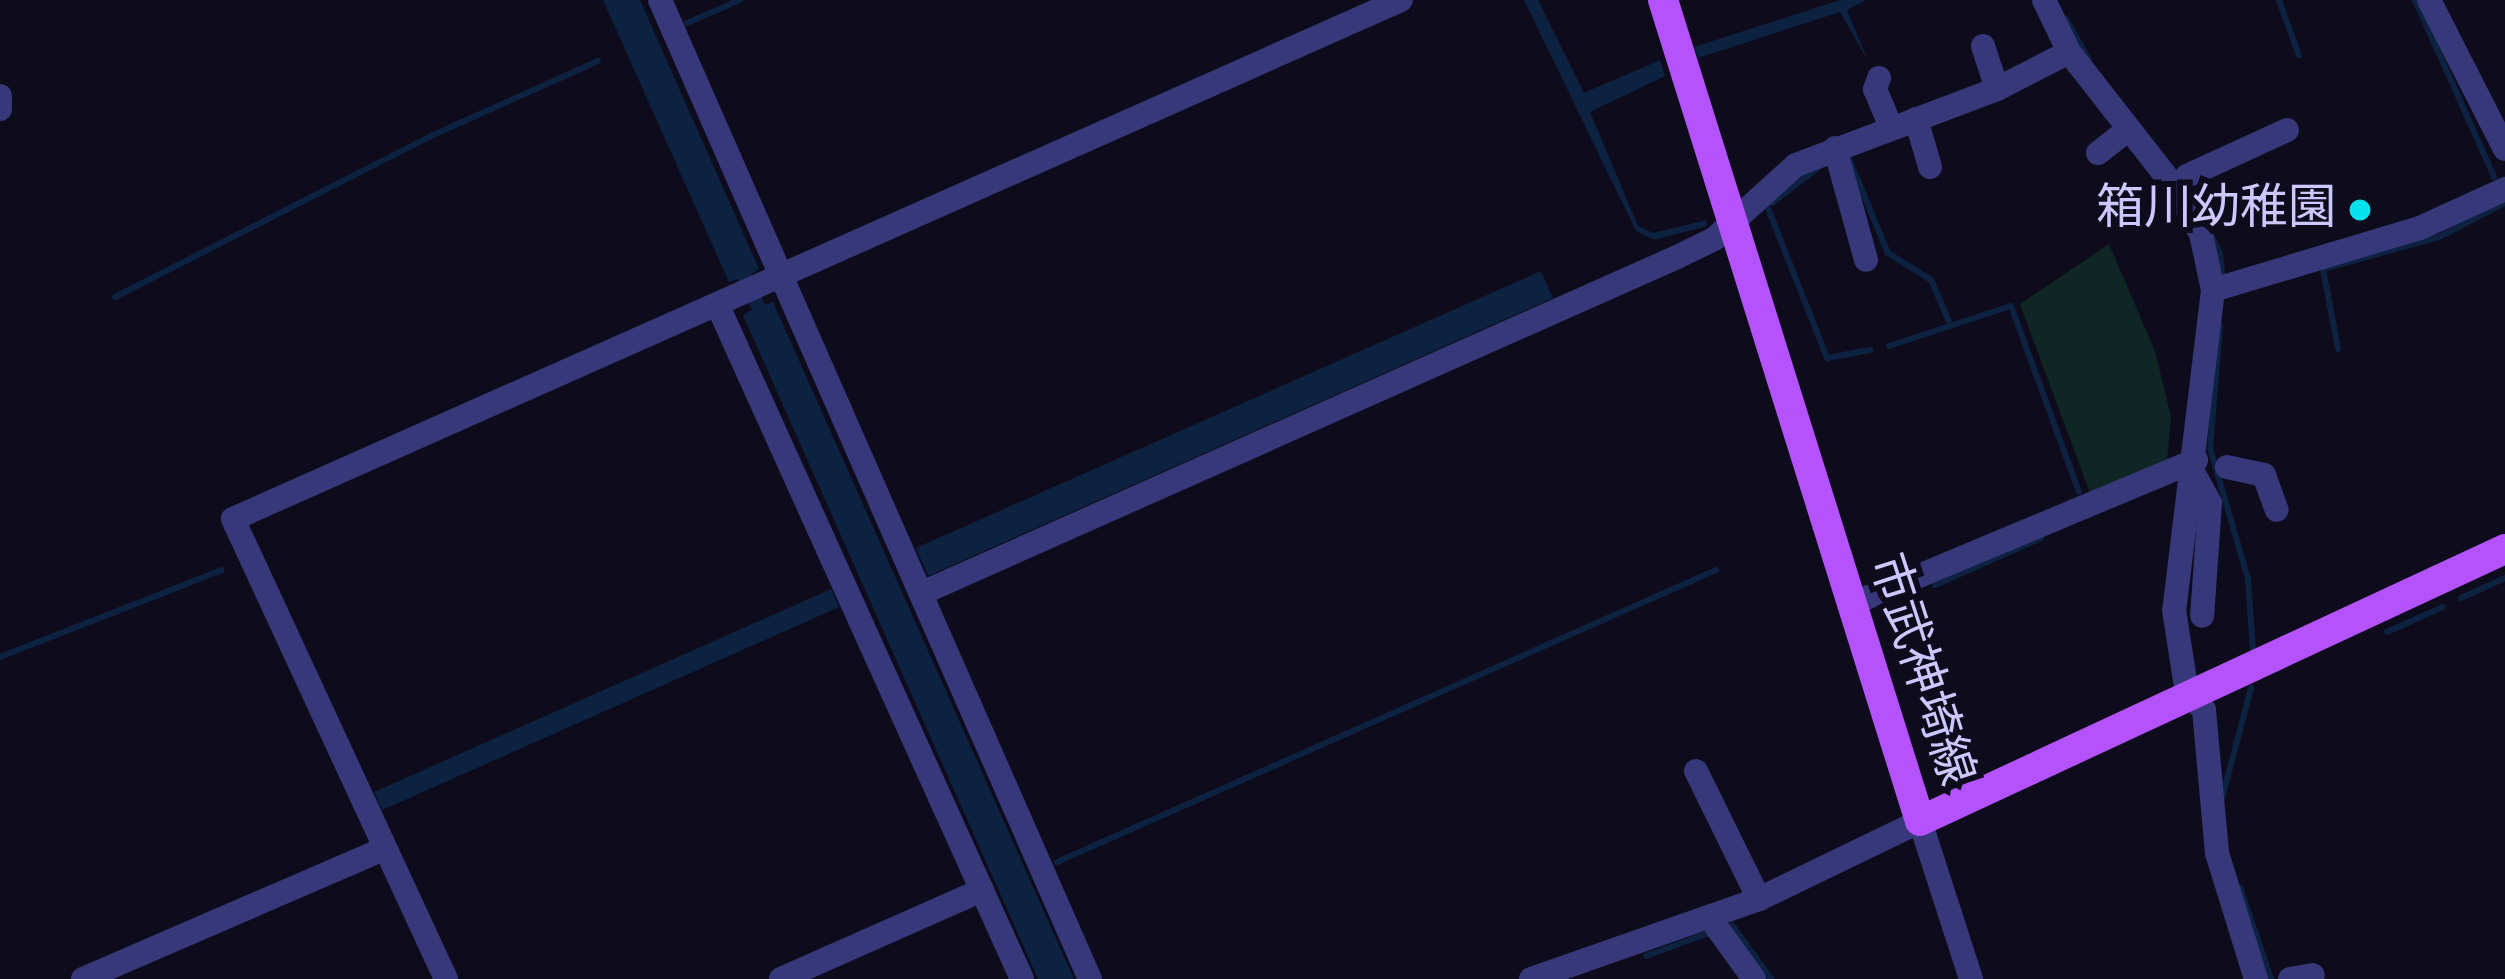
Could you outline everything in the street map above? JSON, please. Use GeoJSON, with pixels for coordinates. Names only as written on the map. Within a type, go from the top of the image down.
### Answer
{"type":"FeatureCollection","features":[{"type":"Feature","properties":{"kind":"main road","name":"市武神埼線"},"geometry":{"type":"LineString","coordinates":[[1663,0],[1727,226],[1920,821],[2505,549]]}},
{"type":"Feature","properties":{"kind":"street"},"geometry":{"type":"LineString","coordinates":[[660,0],[1090,979]]}},
{"type":"Feature","properties":{"kind":"street"},"geometry":{"type":"LineString","coordinates":[[446,979],[381,850],[232,519],[784,279],[1401,0]]}},
{"type":"Feature","properties":{"kind":"street"},"geometry":{"type":"LineString","coordinates":[[2044,0],[2069,52],[2201,234],[2220,289],[2206,471],[2174,610],[2187,693],[2204,710],[2217,854],[2256,979]]}},
{"type":"Feature","properties":{"kind":"street"},"geometry":{"type":"LineString","coordinates":[[2429,0],[2505,149]]}},
{"type":"Feature","properties":{"kind":"street"},"geometry":{"type":"LineString","coordinates":[[1983,46],[1997,89]]}},
{"type":"Feature","properties":{"kind":"street"},"geometry":{"type":"LineString","coordinates":[[922,593],[1677,257],[1727,226],[1796,165],[1997,89],[2069,52]]}},
{"type":"Feature","properties":{"kind":"street"},"geometry":{"type":"LineString","coordinates":[[1879,78],[1875,89],[1904,123],[1930,166]]}},
{"type":"Feature","properties":{"kind":"street"},"geometry":{"type":"LineString","coordinates":[[0,96],[0,109]]}},
{"type":"Feature","properties":{"kind":"street"},"geometry":{"type":"LineString","coordinates":[[2098,153],[2127,130]]}},
{"type":"Feature","properties":{"kind":"street"},"geometry":{"type":"LineString","coordinates":[[2187,176],[2287,130]]}},
{"type":"Feature","properties":{"kind":"street"},"geometry":{"type":"LineString","coordinates":[[1834,148],[1866,260]]}},
{"type":"Feature","properties":{"kind":"street"},"geometry":{"type":"LineString","coordinates":[[2220,289],[2420,228],[2505,189]]}},
{"type":"Feature","properties":{"kind":"street"},"geometry":{"type":"LineString","coordinates":[[718,306],[1022,979]]}},
{"type":"Feature","properties":{"kind":"street"},"geometry":{"type":"LineString","coordinates":[[2202,616],[2210,502],[2206,471]]}},
{"type":"Feature","properties":{"kind":"street"},"geometry":{"type":"LineString","coordinates":[[1852,604],[2206,471],[2264,475],[2277,511]]}},
{"type":"Feature","properties":{"kind":"street"},"geometry":{"type":"LineString","coordinates":[[1696,771],[1759,899]]}},
{"type":"Feature","properties":{"kind":"street"},"geometry":{"type":"LineString","coordinates":[[1532,979],[1759,899],[1920,821],[1972,979]]}},
{"type":"Feature","properties":{"kind":"street"},"geometry":{"type":"LineString","coordinates":[[83,979],[381,850]]}},
{"type":"Feature","properties":{"kind":"street"},"geometry":{"type":"LineString","coordinates":[[781,979],[982,890]]}},
{"type":"Feature","properties":{"kind":"street"},"geometry":{"type":"LineString","coordinates":[[1710,918],[1754,979]]}},
{"type":"Feature","properties":{"kind":"green space"},"geometry":{"type":"Polygon","coordinates":[[[2109,244],[2155,351],[2171,417],[2167,460],[2090,493],[2020,304],[2109,244]]]}},
{"type":"Feature","properties":{"kind":"water"},"geometry":{"type":"Polygon","coordinates":[[[603,0],[640,0],[759,269],[751,274],[765,305],[773,302],[1074,979],[1038,979],[743,315],[752,310],[738,279],[729,282],[603,0]]]}},
{"type":"Feature","properties":{"kind":"water"},"geometry":{"type":"Polygon","coordinates":[[[1524,0],[1538,0],[1584,93],[1660,60],[1665,76],[1590,112],[1638,226],[1653,233],[1707,220],[1707,226],[1654,240],[1636,231],[1524,0]]]}},
{"type":"Feature","properties":{"kind":"water"},"geometry":{"type":"Polygon","coordinates":[[[1840,0],[1866,0],[1847,10],[1868,61],[1840,12],[1698,58],[1694,47],[1840,0]]]}},
{"type":"Feature","properties":{"kind":"water"},"geometry":{"type":"Polygon","coordinates":[[[1541,271],[1553,298],[928,576],[916,548],[1541,271]]]}},
{"type":"Feature","properties":{"kind":"water"},"geometry":{"type":"Polygon","coordinates":[[[831,589],[839,607],[382,810],[374,792],[831,589]]]}},
{"type":"Feature","properties":{"kind":"waterway"},"geometry":{"type":"LineString","coordinates":[[687,23],[740,0]]}},
{"type":"Feature","properties":{"kind":"waterway"},"geometry":{"type":"LineString","coordinates":[[2279,0],[2299,56]]}},
{"type":"Feature","properties":{"kind":"waterway"},"geometry":{"type":"LineString","coordinates":[[2415,0],[2494,177]]}},
{"type":"Feature","properties":{"kind":"waterway"},"geometry":{"type":"LineString","coordinates":[[2066,19],[2089,60]]}},
{"type":"Feature","properties":{"kind":"waterway"},"geometry":{"type":"LineString","coordinates":[[115,297],[431,136],[598,61]]}},
{"type":"Feature","properties":{"kind":"waterway"},"geometry":{"type":"LineString","coordinates":[[1849,159],[1888,253],[1931,280],[1950,324]]}},
{"type":"Feature","properties":{"kind":"waterway"},"geometry":{"type":"LineString","coordinates":[[1772,203],[1819,167]]}},
{"type":"Feature","properties":{"kind":"waterway"},"geometry":{"type":"LineString","coordinates":[[2192,194],[2220,254],[2223,282]]}},
{"type":"Feature","properties":{"kind":"waterway"},"geometry":{"type":"LineString","coordinates":[[1766,203],[1827,358],[1870,350]]}},
{"type":"Feature","properties":{"kind":"waterway"},"geometry":{"type":"LineString","coordinates":[[2338,349],[2323,269],[2439,237],[2505,203]]}},
{"type":"Feature","properties":{"kind":"waterway"},"geometry":{"type":"LineString","coordinates":[[1889,346],[2011,306],[2079,492]]}},
{"type":"Feature","properties":{"kind":"waterway"},"geometry":{"type":"LineString","coordinates":[[2220,325],[2210,448],[2248,579],[2253,650]]}},
{"type":"Feature","properties":{"kind":"waterway"},"geometry":{"type":"LineString","coordinates":[[1935,585],[2041,538]]}},
{"type":"Feature","properties":{"kind":"waterway"},"geometry":{"type":"LineString","coordinates":[[0,657],[222,570]]}},
{"type":"Feature","properties":{"kind":"waterway"},"geometry":{"type":"LineString","coordinates":[[1057,862],[1716,570]]}},
{"type":"Feature","properties":{"kind":"waterway"},"geometry":{"type":"LineString","coordinates":[[2461,598],[2505,578]]}},
{"type":"Feature","properties":{"kind":"waterway"},"geometry":{"type":"LineString","coordinates":[[2387,632],[2443,607]]}},
{"type":"Feature","properties":{"kind":"waterway"},"geometry":{"type":"LineString","coordinates":[[2222,798],[2251,688]]}},
{"type":"Feature","properties":{"kind":"waterway"},"geometry":{"type":"LineString","coordinates":[[2240,887],[2271,979]]}},
{"type":"Feature","properties":{"kind":"waterway"},"geometry":{"type":"LineString","coordinates":[[1732,925],[1771,979]]}},
{"type":"Feature","properties":{"kind":"waterway"},"geometry":{"type":"LineString","coordinates":[[1646,956],[1706,934]]}},
{"type":"Feature","properties":{"kind":"place","name":"箱川幼稚園"},"geometry":{"type":"Point","coordinates":[2360,210]}}]}
